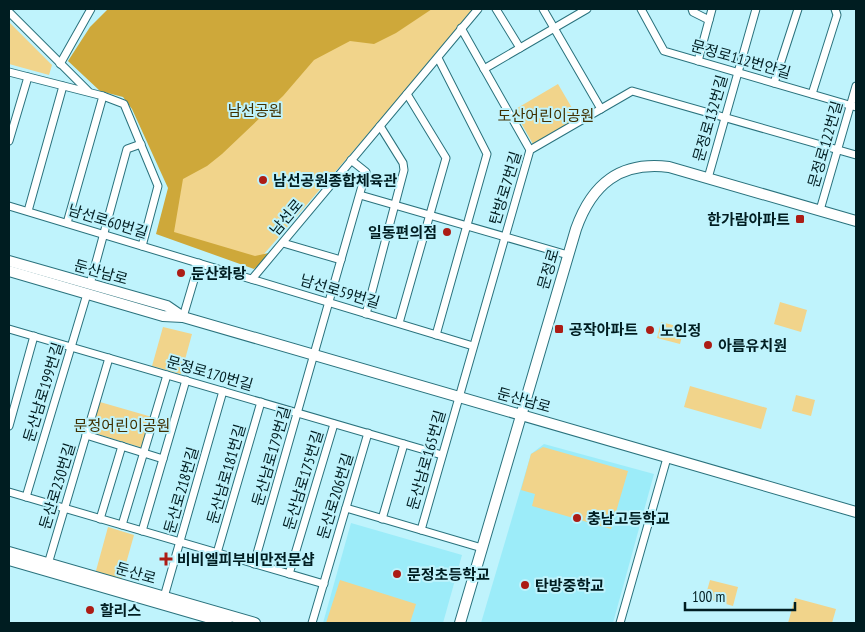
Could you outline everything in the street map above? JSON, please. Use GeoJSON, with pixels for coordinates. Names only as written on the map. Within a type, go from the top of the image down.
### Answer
{"type":"FeatureCollection","features":[{"type":"Feature","properties":{"kind":"main road","name":"문정로"},"geometry":{"type":"LineString","coordinates":[[460,623],[568,255],[583,211],[597,189],[611,178],[635,168],[651,166],[669,167],[856,221]]}},
{"type":"Feature","properties":{"kind":"main road","name":"둔산남로"},"geometry":{"type":"LineString","coordinates":[[9,261],[89,289]]}},
{"type":"Feature","properties":{"kind":"main road","name":"둔산남로"},"geometry":{"type":"LineString","coordinates":[[9,272],[167,306],[183,317],[856,512]]}},
{"type":"Feature","properties":{"kind":"main road","name":"둔산로"},"geometry":{"type":"LineString","coordinates":[[9,552],[254,623]]}},
{"type":"Feature","properties":{"kind":"main road","name":"둔산로"},"geometry":{"type":"LineString","coordinates":[[9,560],[227,623]]}},
{"type":"Feature","properties":{"kind":"street"},"geometry":{"type":"LineString","coordinates":[[60,64],[91,9]]}},
{"type":"Feature","properties":{"kind":"street","name":"남선로"},"geometry":{"type":"LineString","coordinates":[[252,279],[478,9]]}},
{"type":"Feature","properties":{"kind":"street"},"geometry":{"type":"LineString","coordinates":[[496,9],[520,48]]}},
{"type":"Feature","properties":{"kind":"street"},"geometry":{"type":"LineString","coordinates":[[543,9],[601,109]]}},
{"type":"Feature","properties":{"kind":"street"},"geometry":{"type":"LineString","coordinates":[[484,69],[587,9]]}},
{"type":"Feature","properties":{"kind":"street","name":"문정로112번안길"},"geometry":{"type":"LineString","coordinates":[[641,9],[664,51],[853,106]]}},
{"type":"Feature","properties":{"kind":"street"},"geometry":{"type":"LineString","coordinates":[[692,9],[693,12],[709,20]]}},
{"type":"Feature","properties":{"kind":"street"},"geometry":{"type":"LineString","coordinates":[[698,61],[712,9]]}},
{"type":"Feature","properties":{"kind":"street","name":"문정로132번길"},"geometry":{"type":"LineString","coordinates":[[708,178],[756,9]]}},
{"type":"Feature","properties":{"kind":"street"},"geometry":{"type":"LineString","coordinates":[[774,83],[798,9]]}},
{"type":"Feature","properties":{"kind":"street"},"geometry":{"type":"LineString","coordinates":[[812,94],[837,15],[835,9]]}},
{"type":"Feature","properties":{"kind":"street"},"geometry":{"type":"LineString","coordinates":[[9,12],[88,92]]}},
{"type":"Feature","properties":{"kind":"street"},"geometry":{"type":"LineString","coordinates":[[462,28],[530,150]]}},
{"type":"Feature","properties":{"kind":"street"},"geometry":{"type":"LineString","coordinates":[[436,335],[487,154],[438,58]]}},
{"type":"Feature","properties":{"kind":"street"},"geometry":{"type":"LineString","coordinates":[[9,72],[103,96],[124,104],[158,186],[142,246]]}},
{"type":"Feature","properties":{"kind":"street"},"geometry":{"type":"LineString","coordinates":[[9,141],[28,77]]}},
{"type":"Feature","properties":{"kind":"street"},"geometry":{"type":"LineString","coordinates":[[28,211],[63,86]]}},
{"type":"Feature","properties":{"kind":"street","name":"문정로122번길"},"geometry":{"type":"LineString","coordinates":[[820,210],[837,150],[853,106],[856,86]]}},
{"type":"Feature","properties":{"kind":"street","name":"탄방로7번길"},"geometry":{"type":"LineString","coordinates":[[458,397],[530,150],[632,91],[856,155]]}},
{"type":"Feature","properties":{"kind":"street"},"geometry":{"type":"LineString","coordinates":[[399,323],[446,158],[407,94]]}},
{"type":"Feature","properties":{"kind":"street"},"geometry":{"type":"LineString","coordinates":[[67,223],[103,96]]}},
{"type":"Feature","properties":{"kind":"street"},"geometry":{"type":"LineString","coordinates":[[366,314],[404,170],[403,163],[380,126]]}},
{"type":"Feature","properties":{"kind":"street","name":"둔산남로199번길"},"geometry":{"type":"LineString","coordinates":[[26,497],[89,289],[127,149],[141,144]]}},
{"type":"Feature","properties":{"kind":"street","name":"둔산남로179번길"},"geometry":{"type":"LineString","coordinates":[[254,564],[366,172],[351,160]]}},
{"type":"Feature","properties":{"kind":"street"},"geometry":{"type":"LineString","coordinates":[[360,195],[568,255]]}},
{"type":"Feature","properties":{"kind":"street","name":"남선로60번길"},"geometry":{"type":"LineString","coordinates":[[9,206],[199,263]]}},
{"type":"Feature","properties":{"kind":"street"},"geometry":{"type":"LineString","coordinates":[[283,243],[341,260]]}},
{"type":"Feature","properties":{"kind":"street"},"geometry":{"type":"LineString","coordinates":[[183,317],[199,263]]}},
{"type":"Feature","properties":{"kind":"street","name":"남선로59번길"},"geometry":{"type":"LineString","coordinates":[[199,263],[473,346]]}},
{"type":"Feature","properties":{"kind":"street","name":"문정로170번길"},"geometry":{"type":"LineString","coordinates":[[9,329],[442,455]]}},
{"type":"Feature","properties":{"kind":"street"},"geometry":{"type":"LineString","coordinates":[[9,426],[34,336]]}},
{"type":"Feature","properties":{"kind":"street","name":"둔산로230번길"},"geometry":{"type":"LineString","coordinates":[[48,564],[109,358]]}},
{"type":"Feature","properties":{"kind":"street"},"geometry":{"type":"LineString","coordinates":[[122,525],[167,375]]}},
{"type":"Feature","properties":{"kind":"street"},"geometry":{"type":"LineString","coordinates":[[142,531],[186,380]]}},
{"type":"Feature","properties":{"kind":"street","name":"둔산로218번길"},"geometry":{"type":"LineString","coordinates":[[164,597],[223,391]]}},
{"type":"Feature","properties":{"kind":"street","name":"둔산남로165번길"},"geometry":{"type":"LineString","coordinates":[[421,530],[458,397]]}},
{"type":"Feature","properties":{"kind":"street","name":"둔산남로181번길"},"geometry":{"type":"LineString","coordinates":[[218,553],[261,402]]}},
{"type":"Feature","properties":{"kind":"street","name":"둔산남로175번길"},"geometry":{"type":"LineString","coordinates":[[289,574],[334,424]]}},
{"type":"Feature","properties":{"kind":"street","name":"둔산로206번길"},"geometry":{"type":"LineString","coordinates":[[312,623],[368,433]]}},
{"type":"Feature","properties":{"kind":"street"},"geometry":{"type":"LineString","coordinates":[[86,436],[163,459]]}},
{"type":"Feature","properties":{"kind":"street"},"geometry":{"type":"LineString","coordinates":[[382,518],[404,444]]}},
{"type":"Feature","properties":{"kind":"street"},"geometry":{"type":"LineString","coordinates":[[100,519],[122,446]]}},
{"type":"Feature","properties":{"kind":"street"},"geometry":{"type":"LineString","coordinates":[[620,623],[668,458]]}},
{"type":"Feature","properties":{"kind":"street"},"geometry":{"type":"LineString","coordinates":[[9,492],[324,584]]}},
{"type":"Feature","properties":{"kind":"street"},"geometry":{"type":"LineString","coordinates":[[346,508],[482,548]]}},
{"type":"Feature","properties":{"kind":"shaded area","name":"충남고등학교"},"geometry":{"type":"Polygon","coordinates":[[[544,444],[654,474],[613,623],[481,623],[531,454],[544,444]]]}},
{"type":"Feature","properties":{"kind":"shaded area","name":"문정초등학교"},"geometry":{"type":"Polygon","coordinates":[[[351,523],[462,555],[443,623],[323,623],[351,523]]]}},
{"type":"Feature","properties":{"kind":"green space"},"geometry":{"type":"Polygon","coordinates":[[[108,9],[432,9],[396,33],[374,44],[350,41],[314,60],[283,96],[222,154],[207,166],[183,179],[174,232],[255,256],[273,252],[254,269],[156,234],[168,188],[132,109],[123,97],[100,91],[68,61],[90,27],[108,9]]]}},
{"type":"Feature","properties":{"kind":"green space","name":"남선공원"},"geometry":{"type":"Polygon","coordinates":[[[122,9],[476,9],[258,261],[167,233],[181,190],[159,145],[122,9]]]}},
{"type":"Feature","properties":{"kind":"green space"},"geometry":{"type":"Polygon","coordinates":[[[9,22],[52,65],[49,75],[9,64],[9,22]]]}},
{"type":"Feature","properties":{"kind":"green space","name":"도산어린이공원"},"geometry":{"type":"Polygon","coordinates":[[[558,84],[579,120],[534,146],[514,110],[558,84]]]}},
{"type":"Feature","properties":{"kind":"green space"},"geometry":{"type":"Polygon","coordinates":[[[780,302],[807,310],[801,332],[774,324],[780,302]]]}},
{"type":"Feature","properties":{"kind":"green space"},"geometry":{"type":"Polygon","coordinates":[[[661,322],[684,328],[680,344],[657,338],[661,322]]]}},
{"type":"Feature","properties":{"kind":"green space"},"geometry":{"type":"Polygon","coordinates":[[[163,327],[192,334],[181,374],[152,366],[163,327]]]}},
{"type":"Feature","properties":{"kind":"green space"},"geometry":{"type":"Polygon","coordinates":[[[690,386],[767,408],[761,429],[684,407],[690,386]]]}},
{"type":"Feature","properties":{"kind":"green space"},"geometry":{"type":"Polygon","coordinates":[[[796,395],[815,400],[811,416],[792,411],[796,395]]]}},
{"type":"Feature","properties":{"kind":"green space","name":"문정어린이공원"},"geometry":{"type":"Polygon","coordinates":[[[100,402],[152,417],[143,448],[91,432],[100,402]]]}},
{"type":"Feature","properties":{"kind":"green space"},"geometry":{"type":"Polygon","coordinates":[[[543,447],[628,471],[611,529],[532,506],[535,494],[521,490],[531,454],[543,447]]]}},
{"type":"Feature","properties":{"kind":"green space"},"geometry":{"type":"Polygon","coordinates":[[[108,527],[134,535],[120,585],[94,578],[108,527]]]}},
{"type":"Feature","properties":{"kind":"green space"},"geometry":{"type":"Polygon","coordinates":[[[340,580],[416,604],[410,623],[326,623],[340,580]]]}},
{"type":"Feature","properties":{"kind":"green space"},"geometry":{"type":"Polygon","coordinates":[[[710,580],[738,587],[733,606],[705,598],[710,580]]]}},
{"type":"Feature","properties":{"kind":"green space"},"geometry":{"type":"Polygon","coordinates":[[[795,598],[836,609],[832,623],[788,623],[795,598]]]}},
{"type":"Feature","properties":{"kind":"place","name":"남선공원종합체육관"},"geometry":{"type":"Point","coordinates":[263,180]}},
{"type":"Feature","properties":{"kind":"place","name":"한가람아파트"},"geometry":{"type":"Point","coordinates":[800,219]}},
{"type":"Feature","properties":{"kind":"place","name":"일동편의점"},"geometry":{"type":"Point","coordinates":[447,232]}},
{"type":"Feature","properties":{"kind":"place","name":"둔산화랑"},"geometry":{"type":"Point","coordinates":[181,273]}},
{"type":"Feature","properties":{"kind":"place","name":"공작아파트"},"geometry":{"type":"Point","coordinates":[559,329]}},
{"type":"Feature","properties":{"kind":"place","name":"노인정"},"geometry":{"type":"Point","coordinates":[650,330]}},
{"type":"Feature","properties":{"kind":"place","name":"아름유치원"},"geometry":{"type":"Point","coordinates":[708,345]}},
{"type":"Feature","properties":{"kind":"place","name":"충남고등학교"},"geometry":{"type":"Point","coordinates":[577,518]}},
{"type":"Feature","properties":{"kind":"place","name":"비비엘피부비만전문샵"},"geometry":{"type":"Point","coordinates":[166,559]}},
{"type":"Feature","properties":{"kind":"place","name":"문정초등학교"},"geometry":{"type":"Point","coordinates":[397,574]}},
{"type":"Feature","properties":{"kind":"place","name":"탄방중학교"},"geometry":{"type":"Point","coordinates":[525,585]}},
{"type":"Feature","properties":{"kind":"place","name":"할리스"},"geometry":{"type":"Point","coordinates":[90,610]}}]}
